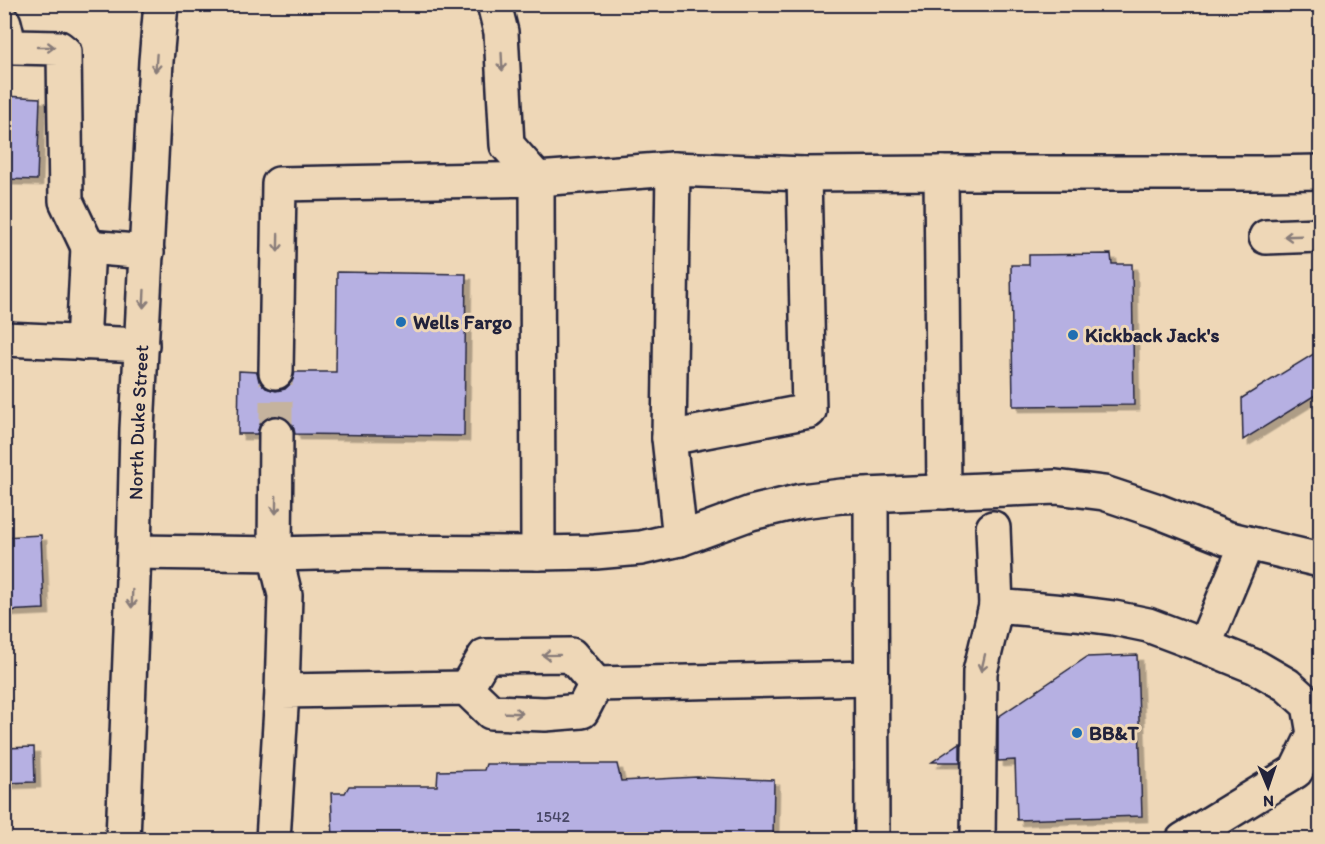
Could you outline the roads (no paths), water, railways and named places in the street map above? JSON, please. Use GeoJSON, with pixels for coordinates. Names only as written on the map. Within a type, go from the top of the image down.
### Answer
{"type":"FeatureCollection","features":[{"type":"Feature","properties":{"kind":"main road","name":"North Duke Street"},"geometry":{"type":"LineString","coordinates":[[123,840],[137,429],[156,61],[162,4]]}},
{"type":"Feature","properties":{"kind":"main road"},"geometry":{"type":"LineString","coordinates":[[494,4],[501,32],[507,145],[537,178],[538,553]]}},
{"type":"Feature","properties":{"kind":"main road"},"geometry":{"type":"LineString","coordinates":[[4,23],[9,44],[14,47],[59,48],[64,52],[66,201],[88,247],[83,343]]}},
{"type":"Feature","properties":{"kind":"main road"},"geometry":{"type":"LineString","coordinates":[[673,169],[669,438],[680,538]]}},
{"type":"Feature","properties":{"kind":"main road"},"geometry":{"type":"LineString","coordinates":[[276,372],[279,184],[537,178],[673,169],[804,174],[1320,172]]}},
{"type":"Feature","properties":{"kind":"main road"},"geometry":{"type":"LineString","coordinates":[[941,173],[944,492]]}},
{"type":"Feature","properties":{"kind":"main road"},"geometry":{"type":"LineString","coordinates":[[669,438],[809,411],[804,174]]}},
{"type":"Feature","properties":{"kind":"main road"},"geometry":{"type":"LineString","coordinates":[[1266,237],[1320,235]]}},
{"type":"Feature","properties":{"kind":"main road"},"geometry":{"type":"LineString","coordinates":[[88,247],[147,252]]}},
{"type":"Feature","properties":{"kind":"main road"},"geometry":{"type":"LineString","coordinates":[[4,339],[142,345]]}},
{"type":"Feature","properties":{"kind":"main road"},"geometry":{"type":"LineString","coordinates":[[273,840],[285,596],[275,554],[276,434]]}},
{"type":"Feature","properties":{"kind":"main road"},"geometry":{"type":"LineString","coordinates":[[134,552],[275,554],[595,552],[641,548],[680,538],[751,513],[801,501],[842,495],[1056,487],[1104,493],[1226,538],[1320,560]]}},
{"type":"Feature","properties":{"kind":"main road"},"geometry":{"type":"LineString","coordinates":[[871,495],[872,840]]}},
{"type":"Feature","properties":{"kind":"main road"},"geometry":{"type":"LineString","coordinates":[[978,840],[980,672],[996,606],[993,528]]}},
{"type":"Feature","properties":{"kind":"main road"},"geometry":{"type":"LineString","coordinates":[[1204,646],[1247,543]]}},
{"type":"Feature","properties":{"kind":"main road"},"geometry":{"type":"LineString","coordinates":[[996,606],[1076,613],[1149,625],[1256,667],[1287,685],[1309,705],[1314,734],[1296,771],[1183,840]]}},
{"type":"Feature","properties":{"kind":"main road"},"geometry":{"type":"LineString","coordinates":[[466,688],[485,656],[571,655],[596,684]]}},
{"type":"Feature","properties":{"kind":"main road"},"geometry":{"type":"LineString","coordinates":[[596,684],[872,678]]}},
{"type":"Feature","properties":{"kind":"main road"},"geometry":{"type":"LineString","coordinates":[[282,691],[466,688],[490,712],[545,714],[582,711],[596,684]]}},
{"type":"Feature","properties":{"kind":"tunnel"},"geometry":{"type":"LineString","coordinates":[[276,372],[276,434]]}},
{"type":"Feature","properties":{"kind":"place","name":"Wells Fargo"},"geometry":{"type":"Point","coordinates":[401,322]}},
{"type":"Feature","properties":{"kind":"place","name":"Kickback Jack's"},"geometry":{"type":"Point","coordinates":[1073,335]}},
{"type":"Feature","properties":{"kind":"place","name":"BB&T"},"geometry":{"type":"Point","coordinates":[1077,733]}}]}
